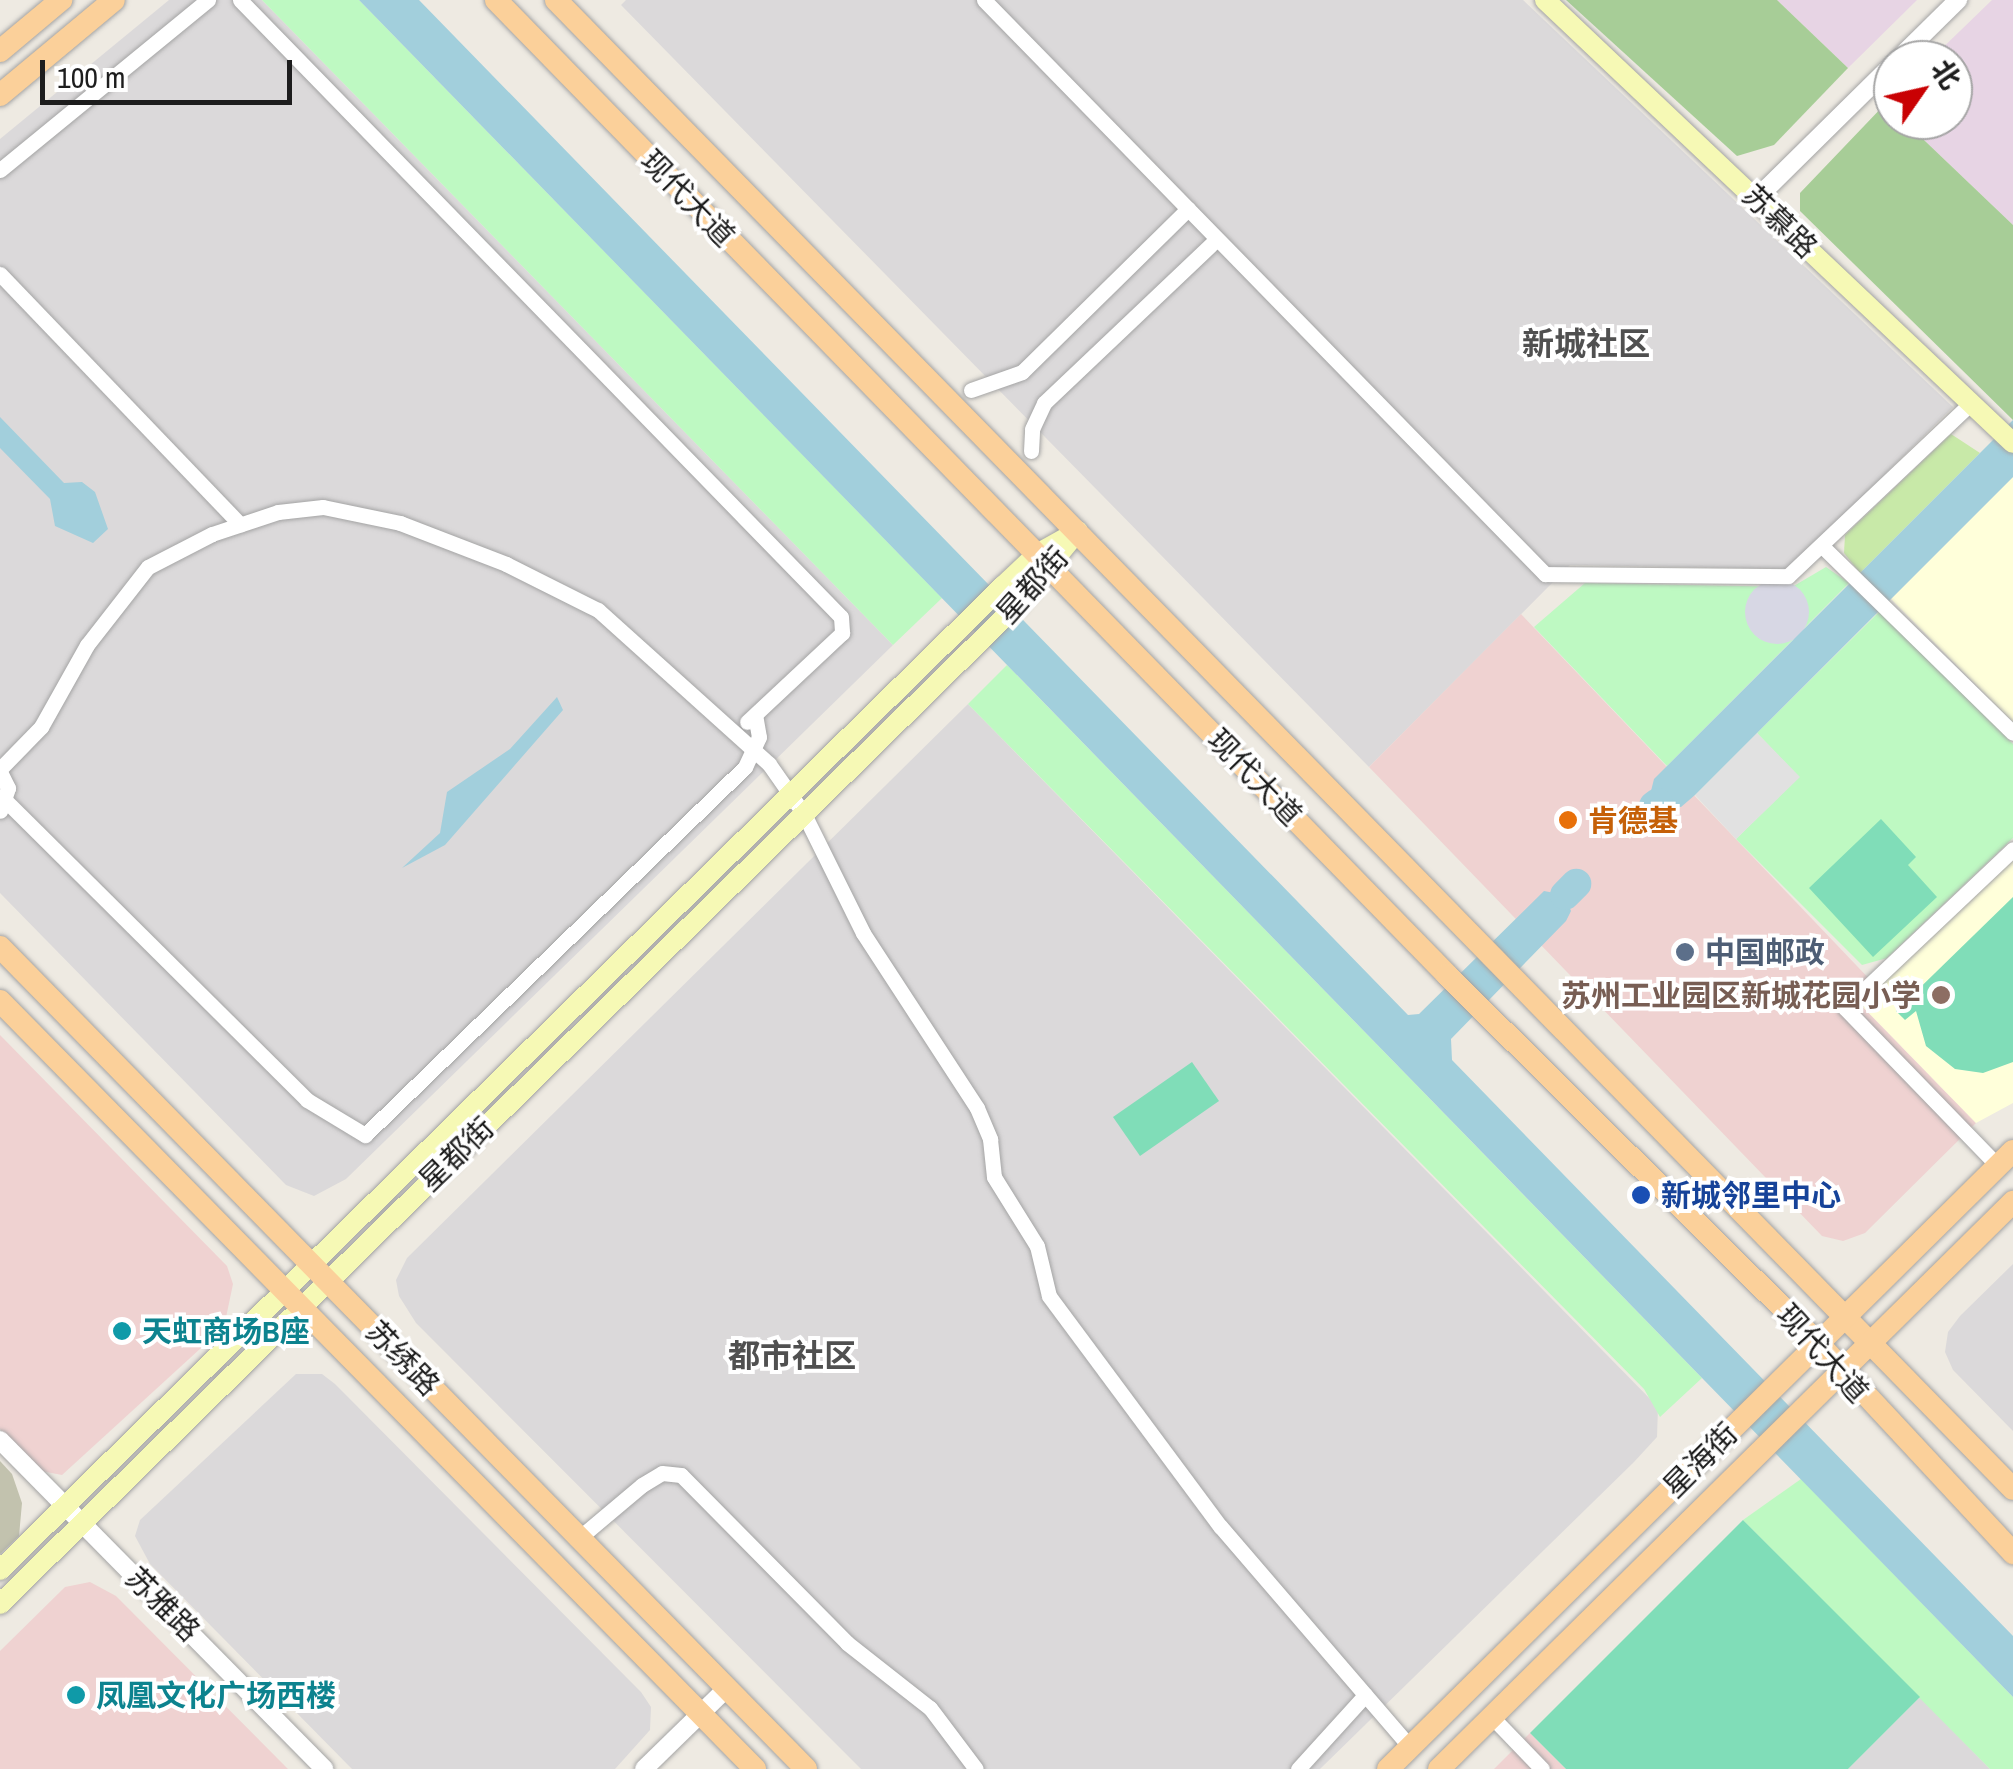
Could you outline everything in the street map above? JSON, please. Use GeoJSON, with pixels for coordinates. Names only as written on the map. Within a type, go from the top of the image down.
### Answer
{"type":"FeatureCollection","features":[{"type":"Feature","properties":{"kind":"main road"},"geometry":{"type":"LineString","coordinates":[[0,51],[61,0]]}},
{"type":"Feature","properties":{"kind":"main road"},"geometry":{"type":"LineString","coordinates":[[0,95],[114,0]]}},
{"type":"Feature","properties":{"kind":"main road","name":"现代大道"},"geometry":{"type":"LineString","coordinates":[[496,0],[1447,974],[1818,1343],[1840,1374],[2013,1553]]}},
{"type":"Feature","properties":{"kind":"main road","name":"现代大道"},"geometry":{"type":"LineString","coordinates":[[556,0],[2013,1489]]}},
{"type":"Feature","properties":{"kind":"main road","name":"苏慕路"},"geometry":{"type":"LineString","coordinates":[[1545,0],[2013,443]]}},
{"type":"Feature","properties":{"kind":"main road","name":"星都街"},"geometry":{"type":"LineString","coordinates":[[0,1604],[83,1523],[292,1299],[788,798],[1002,586],[1045,562],[1078,531]]}},
{"type":"Feature","properties":{"kind":"main road","name":"星都街"},"geometry":{"type":"LineString","coordinates":[[319,1272],[804,814],[1019,604],[1045,562]]}},
{"type":"Feature","properties":{"kind":"main road","name":"苏绣路"},"geometry":{"type":"LineString","coordinates":[[0,947],[806,1769]]}},
{"type":"Feature","properties":{"kind":"main road","name":"苏绣路"},"geometry":{"type":"LineString","coordinates":[[0,1001],[756,1769]]}},
{"type":"Feature","properties":{"kind":"main road","name":"星海街"},"geometry":{"type":"LineString","coordinates":[[1388,1769],[2006,1158]]}},
{"type":"Feature","properties":{"kind":"main road","name":"星海街"},"geometry":{"type":"LineString","coordinates":[[1439,1769],[2013,1202]]}},
{"type":"Feature","properties":{"kind":"main road","name":"星都街"},"geometry":{"type":"LineString","coordinates":[[0,1570],[292,1299]]}},
{"type":"Feature","properties":{"kind":"street"},"geometry":{"type":"LineString","coordinates":[[0,170],[208,0]]}},
{"type":"Feature","properties":{"kind":"street"},"geometry":{"type":"LineString","coordinates":[[240,0],[841,617],[842,633],[737,732]]}},
{"type":"Feature","properties":{"kind":"street"},"geometry":{"type":"LineString","coordinates":[[984,0],[1545,574],[1779,578],[1801,569],[1824,548],[1970,403]]}},
{"type":"Feature","properties":{"kind":"street"},"geometry":{"type":"LineString","coordinates":[[1917,40],[1958,0]]}},
{"type":"Feature","properties":{"kind":"street"},"geometry":{"type":"LineString","coordinates":[[1756,199],[1873,84]]}},
{"type":"Feature","properties":{"kind":"street"},"geometry":{"type":"LineString","coordinates":[[971,390],[1022,372],[1188,209]]}},
{"type":"Feature","properties":{"kind":"street"},"geometry":{"type":"LineString","coordinates":[[1032,451],[1032,429],[1044,403],[1218,239]]}},
{"type":"Feature","properties":{"kind":"street"},"geometry":{"type":"LineString","coordinates":[[0,274],[240,524]]}},
{"type":"Feature","properties":{"kind":"street"},"geometry":{"type":"LineString","coordinates":[[755,715],[755,750],[679,834],[365,1135],[324,1115],[297,1091],[3,806],[0,770],[40,727],[130,586],[167,556],[240,524],[322,507],[400,523],[490,557],[598,610],[737,732],[755,750],[804,814],[862,933],[977,1108],[990,1139],[994,1177],[1036,1246],[1050,1296],[1220,1526],[1410,1748]]}},
{"type":"Feature","properties":{"kind":"street"},"geometry":{"type":"LineString","coordinates":[[1824,548],[2013,734]]}},
{"type":"Feature","properties":{"kind":"street"},"geometry":{"type":"LineString","coordinates":[[2006,1158],[1845,1008],[2013,849]]}},
{"type":"Feature","properties":{"kind":"street","name":"苏雅路"},"geometry":{"type":"LineString","coordinates":[[0,1440],[325,1769]]}},
{"type":"Feature","properties":{"kind":"street"},"geometry":{"type":"LineString","coordinates":[[579,1538],[642,1485],[662,1473],[681,1475],[846,1642],[941,1719],[976,1769]]}},
{"type":"Feature","properties":{"kind":"street"},"geometry":{"type":"LineString","coordinates":[[644,1769],[726,1688]]}},
{"type":"Feature","properties":{"kind":"street"},"geometry":{"type":"LineString","coordinates":[[1298,1769],[1366,1695]]}},
{"type":"Feature","properties":{"kind":"street"},"geometry":{"type":"LineString","coordinates":[[1492,1717],[1542,1769]]}},
{"type":"Feature","properties":{"kind":"shaded area"},"geometry":{"type":"Polygon","coordinates":[[[169,0],[262,0],[893,645],[346,1179],[314,1196],[286,1185],[0,893],[0,139],[169,0]]]}},
{"type":"Feature","properties":{"kind":"shaded area"},"geometry":{"type":"Polygon","coordinates":[[[626,0],[1523,0],[1953,407],[1789,569],[1570,565],[1369,767],[621,5],[626,0]]]}},
{"type":"Feature","properties":{"kind":"shaded area"},"geometry":{"type":"Polygon","coordinates":[[[1777,0],[1917,0],[1848,68],[1777,0]]]}},
{"type":"Feature","properties":{"kind":"shaded area"},"geometry":{"type":"Polygon","coordinates":[[[1992,0],[2013,0],[2013,225],[1924,140],[1973,140],[1973,40],[1951,40],[1992,0]]]}},
{"type":"Feature","properties":{"kind":"shaded area"},"geometry":{"type":"Polygon","coordinates":[[[2013,477],[2013,722],[1891,599],[2013,477]]]}},
{"type":"Feature","properties":{"kind":"shaded area"},"geometry":{"type":"Polygon","coordinates":[[[1777,580],[1799,590],[1809,612],[1799,634],[1777,644],[1755,634],[1745,612],[1755,590],[1777,580]]]}},
{"type":"Feature","properties":{"kind":"shaded area","name":"新城邻里中心"},"geometry":{"type":"Polygon","coordinates":[[[1521,614],[1877,987],[1860,1004],[1976,1123],[1865,1233],[1843,1241],[1822,1236],[1369,767],[1521,614]]]}},
{"type":"Feature","properties":{"kind":"shaded area"},"geometry":{"type":"Polygon","coordinates":[[[968,704],[1658,1407],[1657,1437],[1634,1462],[1320,1769],[861,1769],[416,1323],[399,1296],[396,1280],[407,1258],[968,704]]]}},
{"type":"Feature","properties":{"kind":"shaded area"},"geometry":{"type":"Polygon","coordinates":[[[1757,733],[1800,777],[1736,839],[1695,795],[1757,733]]]}},
{"type":"Feature","properties":{"kind":"shaded area","name":"苏州工业园区新城花园小学"},"geometry":{"type":"Polygon","coordinates":[[[2013,859],[2013,1103],[1976,1123],[1860,1004],[2013,859]]]}},
{"type":"Feature","properties":{"kind":"shaded area"},"geometry":{"type":"Polygon","coordinates":[[[0,1035],[227,1266],[233,1284],[224,1327],[62,1475],[41,1471],[0,1429],[0,1035]]]}},
{"type":"Feature","properties":{"kind":"shaded area"},"geometry":{"type":"Polygon","coordinates":[[[2013,1264],[2013,1431],[1953,1370],[1945,1352],[1948,1332],[1960,1316],[2013,1264]]]}},
{"type":"Feature","properties":{"kind":"shaded area"},"geometry":{"type":"Polygon","coordinates":[[[296,1374],[322,1374],[335,1384],[641,1692],[651,1707],[650,1730],[615,1769],[352,1769],[150,1564],[135,1536],[140,1520],[296,1374]]]}},
{"type":"Feature","properties":{"kind":"shaded area"},"geometry":{"type":"Polygon","coordinates":[[[0,1461],[12,1474],[22,1503],[19,1536],[0,1554],[0,1461]]]}},
{"type":"Feature","properties":{"kind":"shaded area"},"geometry":{"type":"Polygon","coordinates":[[[90,1582],[116,1596],[288,1769],[0,1769],[0,1651],[65,1587],[90,1582]]]}},
{"type":"Feature","properties":{"kind":"shaded area"},"geometry":{"type":"Polygon","coordinates":[[[1920,1697],[1990,1769],[1848,1769],[1920,1697]]]}},
{"type":"Feature","properties":{"kind":"shaded area"},"geometry":{"type":"Polygon","coordinates":[[[1530,1733],[1566,1769],[1494,1769],[1530,1733]]]}},
{"type":"Feature","properties":{"kind":"green space"},"geometry":{"type":"Polygon","coordinates":[[[262,0],[359,0],[942,598],[893,645],[262,0]]]}},
{"type":"Feature","properties":{"kind":"green space"},"geometry":{"type":"Polygon","coordinates":[[[1566,0],[1777,0],[1848,68],[1774,145],[1737,156],[1566,0]]]}},
{"type":"Feature","properties":{"kind":"green space"},"geometry":{"type":"Polygon","coordinates":[[[1873,117],[1873,140],[1924,140],[2013,225],[2013,420],[1800,211],[1800,193],[1873,117]]]}},
{"type":"Feature","properties":{"kind":"green space"},"geometry":{"type":"Polygon","coordinates":[[[1951,434],[1980,453],[1860,573],[1844,553],[1845,535],[1951,434]]]}},
{"type":"Feature","properties":{"kind":"green space"},"geometry":{"type":"Polygon","coordinates":[[[1826,567],[1849,583],[1667,766],[1534,627],[1585,583],[1792,587],[1826,567]]]}},
{"type":"Feature","properties":{"kind":"green space"},"geometry":{"type":"Polygon","coordinates":[[[1880,611],[2013,744],[2013,838],[1887,958],[1862,965],[1736,839],[1799,777],[1757,733],[1880,611]]]}},
{"type":"Feature","properties":{"kind":"green space"},"geometry":{"type":"Polygon","coordinates":[[[1007,665],[1702,1378],[1660,1417],[1644,1389],[968,704],[1007,665]]]}},
{"type":"Feature","properties":{"kind":"green space"},"geometry":{"type":"Polygon","coordinates":[[[1881,819],[1916,857],[1908,865],[1937,897],[1873,957],[1809,888],[1881,819]]]}},
{"type":"Feature","properties":{"kind":"green space"},"geometry":{"type":"Polygon","coordinates":[[[2013,897],[2013,1062],[1983,1073],[1955,1069],[1926,1046],[1916,1011],[1905,1020],[1896,1011],[2013,897]]]}},
{"type":"Feature","properties":{"kind":"green space"},"geometry":{"type":"Polygon","coordinates":[[[1192,1062],[1219,1101],[1140,1156],[1113,1117],[1192,1062]]]}},
{"type":"Feature","properties":{"kind":"green space"},"geometry":{"type":"Polygon","coordinates":[[[1801,1479],[2013,1697],[2013,1769],[1990,1769],[1743,1520],[1801,1479]]]}},
{"type":"Feature","properties":{"kind":"green space"},"geometry":{"type":"Polygon","coordinates":[[[1743,1520],[1920,1697],[1848,1769],[1566,1769],[1530,1733],[1743,1520]]]}},
{"type":"Feature","properties":{"kind":"water"},"geometry":{"type":"Polygon","coordinates":[[[359,0],[419,0],[1408,1015],[1419,1014],[1544,891],[1565,895],[1571,911],[1566,921],[1451,1039],[1452,1060],[2013,1636],[2013,1697],[359,0]]]}},
{"type":"Feature","properties":{"kind":"water"},"geometry":{"type":"Polygon","coordinates":[[[0,417],[64,483],[82,482],[95,492],[108,529],[93,543],[55,526],[50,499],[0,448],[0,417]]]}},
{"type":"Feature","properties":{"kind":"water"},"geometry":{"type":"Polygon","coordinates":[[[2013,420],[2013,477],[1695,795],[1681,807],[1660,805],[1651,791],[1654,779],[2013,420]]]}},
{"type":"Feature","properties":{"kind":"water"},"geometry":{"type":"Polygon","coordinates":[[[557,697],[563,710],[445,845],[402,868],[440,833],[447,792],[510,749],[557,697]]]}},
{"type":"Feature","properties":{"kind":"waterway"},"geometry":{"type":"LineString","coordinates":[[1654,806],[1658,803]]}},
{"type":"Feature","properties":{"kind":"waterway"},"geometry":{"type":"LineString","coordinates":[[1565,895],[1576,884]]}},
{"type":"Feature","properties":{"kind":"place","name":"肯德基"},"geometry":{"type":"Point","coordinates":[1568,820]}},
{"type":"Feature","properties":{"kind":"place","name":"中国邮政"},"geometry":{"type":"Point","coordinates":[1685,952]}},
{"type":"Feature","properties":{"kind":"place","name":"苏州工业园区新城花园小学"},"geometry":{"type":"Point","coordinates":[1941,995]}},
{"type":"Feature","properties":{"kind":"place","name":"新城邻里中心"},"geometry":{"type":"Point","coordinates":[1641,1195]}},
{"type":"Feature","properties":{"kind":"place","name":"天虹商场B座"},"geometry":{"type":"Point","coordinates":[122,1331]}},
{"type":"Feature","properties":{"kind":"place","name":"凤凰文化广场西楼"},"geometry":{"type":"Point","coordinates":[76,1695]}},
{"type":"Feature","properties":{"kind":"district","name":"新城社区"},"geometry":{"type":"Point","coordinates":[1586,344]}},
{"type":"Feature","properties":{"kind":"district","name":"都市社区"},"geometry":{"type":"Point","coordinates":[792,1356]}}]}
